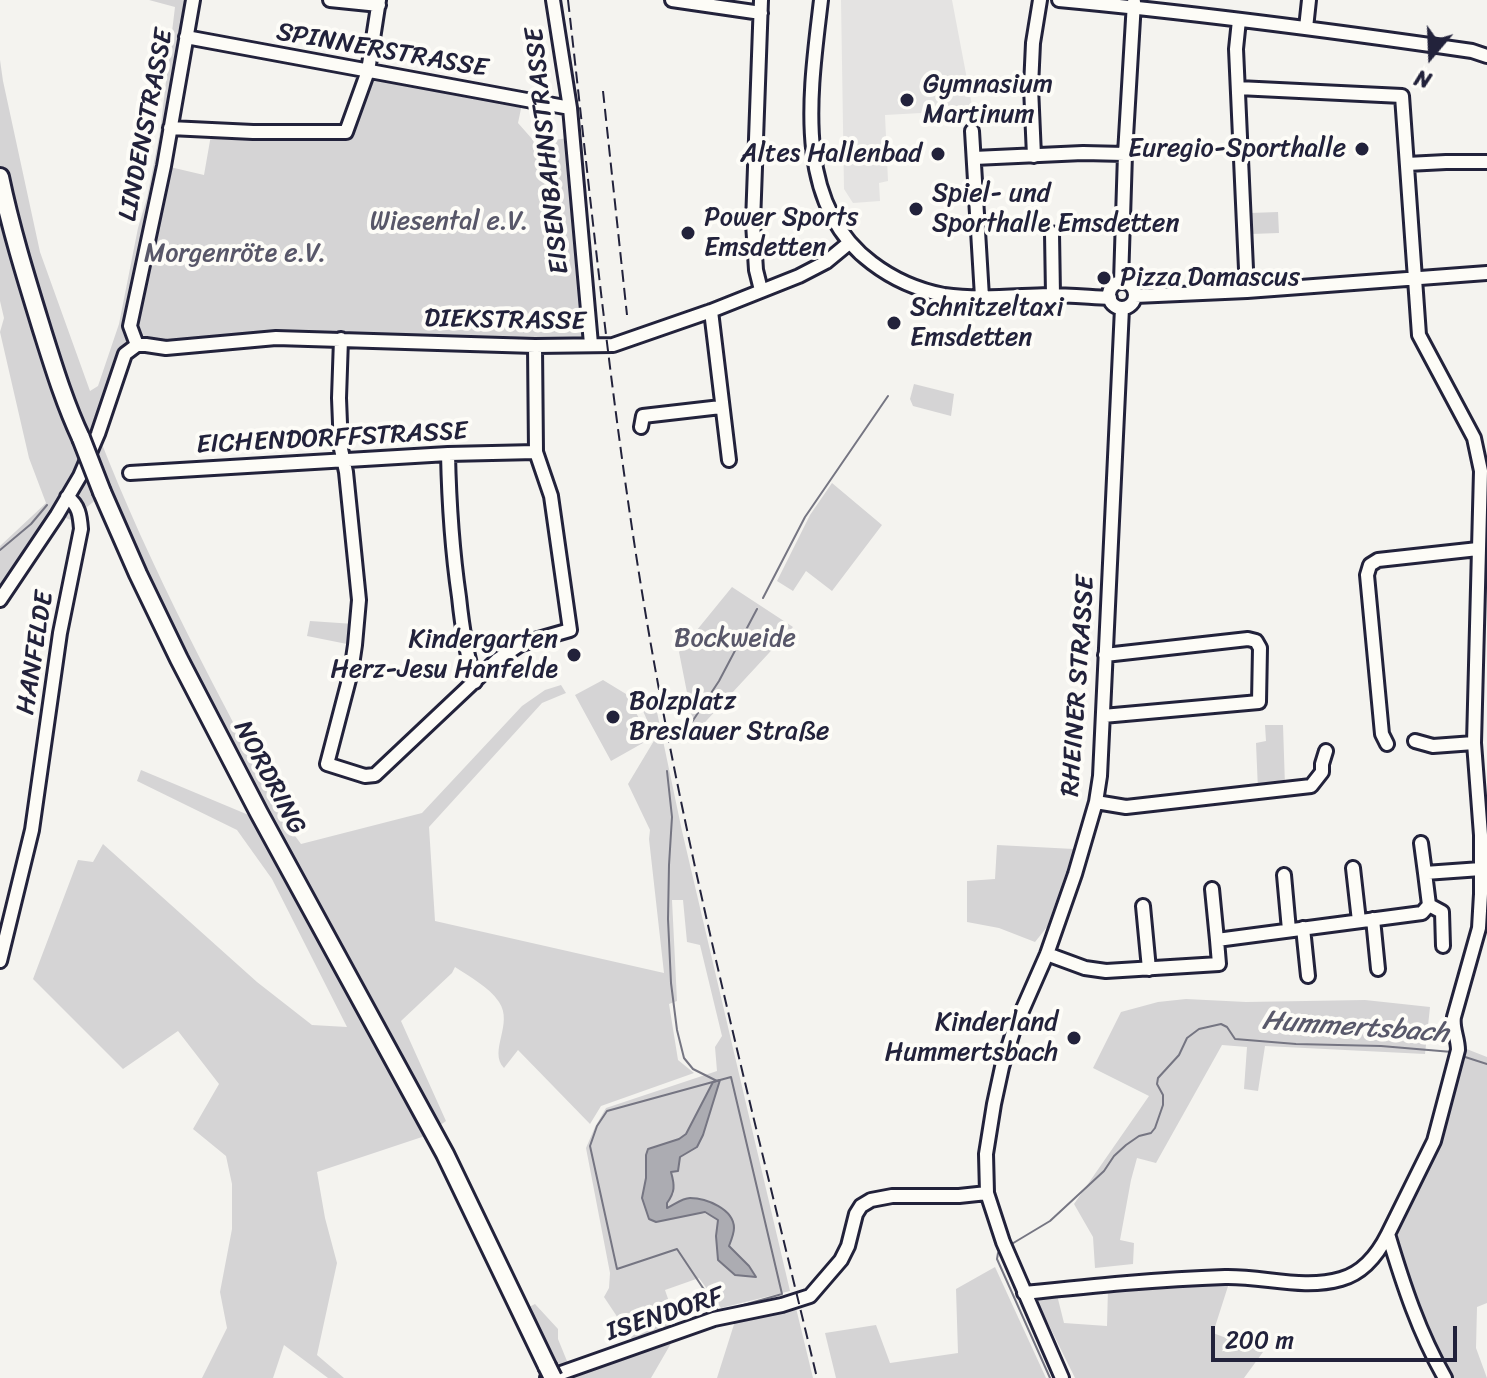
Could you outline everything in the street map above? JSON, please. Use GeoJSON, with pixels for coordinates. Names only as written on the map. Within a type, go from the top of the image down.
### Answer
{"type":"FeatureCollection","features":[{"type":"Feature","properties":{"kind":"main road","name":"NORDRING"},"geometry":{"type":"LineString","coordinates":[[0,177],[8,216],[51,357],[102,492],[138,574],[259,813],[445,1154],[549,1374]]}},
{"type":"Feature","properties":{"kind":"street","name":"LINDENSTRASSE"},"geometry":{"type":"LineString","coordinates":[[137,345],[130,326],[164,166],[193,0]]}},
{"type":"Feature","properties":{"kind":"street"},"geometry":{"type":"LineString","coordinates":[[170,128],[346,132],[368,71],[379,2],[330,0]]}},
{"type":"Feature","properties":{"kind":"street","name":"EISENBAHNSTRASSE"},"geometry":{"type":"LineString","coordinates":[[553,0],[570,108],[591,344]]}},
{"type":"Feature","properties":{"kind":"street"},"geometry":{"type":"LineString","coordinates":[[672,0],[761,7],[753,223],[756,270],[761,290]]}},
{"type":"Feature","properties":{"kind":"street"},"geometry":{"type":"LineString","coordinates":[[821,0],[812,90],[814,154],[823,196],[849,243],[882,271],[911,286],[947,295],[1110,298]]}},
{"type":"Feature","properties":{"kind":"street"},"geometry":{"type":"LineString","coordinates":[[1034,156],[1031,87],[1033,43],[1040,0]]}},
{"type":"Feature","properties":{"kind":"street"},"geometry":{"type":"LineString","coordinates":[[1059,0],[1134,3],[1472,51],[1487,56]]}},
{"type":"Feature","properties":{"kind":"street"},"geometry":{"type":"LineString","coordinates":[[1306,28],[1309,0]]}},
{"type":"Feature","properties":{"kind":"street"},"geometry":{"type":"LineString","coordinates":[[1121,282],[1134,3]]}},
{"type":"Feature","properties":{"kind":"street"},"geometry":{"type":"LineString","coordinates":[[1239,20],[1236,49],[1247,291]]}},
{"type":"Feature","properties":{"kind":"street","name":"SPINNERSTRASSE"},"geometry":{"type":"LineString","coordinates":[[186,37],[570,108]]}},
{"type":"Feature","properties":{"kind":"street"},"geometry":{"type":"LineString","coordinates":[[1024,1293],[1228,1277],[1309,1284],[1344,1278],[1357,1272],[1379,1253],[1434,1141],[1457,1054],[1458,1041],[1453,1025],[1479,928],[1481,835],[1474,743],[1482,490],[1480,461],[1474,438],[1419,335],[1402,96],[1238,88]]}},
{"type":"Feature","properties":{"kind":"street"},"geometry":{"type":"LineString","coordinates":[[972,131],[982,297]]}},
{"type":"Feature","properties":{"kind":"street"},"geometry":{"type":"LineString","coordinates":[[974,158],[1125,154]]}},
{"type":"Feature","properties":{"kind":"street"},"geometry":{"type":"LineString","coordinates":[[1407,164],[1487,162]]}},
{"type":"Feature","properties":{"kind":"street"},"geometry":{"type":"LineString","coordinates":[[1052,233],[1053,295]]}},
{"type":"Feature","properties":{"kind":"street","name":"DIEKSTRASSE"},"geometry":{"type":"LineString","coordinates":[[137,345],[166,348],[276,338],[535,346],[613,345],[799,276],[836,255],[849,243]]}},
{"type":"Feature","properties":{"kind":"street"},"geometry":{"type":"LineString","coordinates":[[1135,296],[1487,273]]}},
{"type":"Feature","properties":{"kind":"street"},"geometry":{"type":"LineString","coordinates":[[1121,282],[1132,286],[1135,296],[1131,305],[1122,308],[1114,305],[1110,298],[1112,287],[1121,282]]}},
{"type":"Feature","properties":{"kind":"street","name":"RHEINER STRASSE"},"geometry":{"type":"LineString","coordinates":[[1062,1378],[1005,1248],[987,1193],[986,1154],[1001,1073],[1014,1029],[1047,954],[1096,802],[1100,776],[1122,308]]}},
{"type":"Feature","properties":{"kind":"street"},"geometry":{"type":"LineString","coordinates":[[711,311],[729,460]]}},
{"type":"Feature","properties":{"kind":"street"},"geometry":{"type":"LineString","coordinates":[[341,339],[341,449],[359,600],[351,672],[327,764],[365,776],[375,775],[497,660],[521,644],[570,630],[551,496],[536,452],[535,346]]}},
{"type":"Feature","properties":{"kind":"street"},"geometry":{"type":"LineString","coordinates":[[0,600],[80,476],[125,354],[137,345]]}},
{"type":"Feature","properties":{"kind":"street"},"geometry":{"type":"LineString","coordinates":[[641,427],[643,416],[721,407]]}},
{"type":"Feature","properties":{"kind":"street","name":"EICHENDORFFSTRASSE"},"geometry":{"type":"LineString","coordinates":[[130,473],[448,454],[536,452]]}},
{"type":"Feature","properties":{"kind":"street"},"geometry":{"type":"LineString","coordinates":[[448,454],[454,563],[466,654],[475,682]]}},
{"type":"Feature","properties":{"kind":"street","name":"HANFELDE"},"geometry":{"type":"LineString","coordinates":[[0,961],[5,923],[32,830],[60,633],[81,529],[75,502],[67,497]]}},
{"type":"Feature","properties":{"kind":"street"},"geometry":{"type":"LineString","coordinates":[[1387,744],[1382,734],[1368,598],[1370,565],[1378,560],[1478,549]]}},
{"type":"Feature","properties":{"kind":"street"},"geometry":{"type":"LineString","coordinates":[[1103,716],[1259,702],[1260,648],[1256,641],[1248,639],[1105,655]]}},
{"type":"Feature","properties":{"kind":"street"},"geometry":{"type":"LineString","coordinates":[[1415,741],[1433,746],[1474,743]]}},
{"type":"Feature","properties":{"kind":"street"},"geometry":{"type":"LineString","coordinates":[[1096,802],[1126,807],[1311,786],[1322,772],[1326,751]]}},
{"type":"Feature","properties":{"kind":"street"},"geometry":{"type":"LineString","coordinates":[[1217,940],[1422,913],[1429,905],[1421,843]]}},
{"type":"Feature","properties":{"kind":"street"},"geometry":{"type":"LineString","coordinates":[[1353,868],[1378,969]]}},
{"type":"Feature","properties":{"kind":"street"},"geometry":{"type":"LineString","coordinates":[[1425,873],[1481,869]]}},
{"type":"Feature","properties":{"kind":"street"},"geometry":{"type":"LineString","coordinates":[[1284,875],[1289,930]]}},
{"type":"Feature","properties":{"kind":"street"},"geometry":{"type":"LineString","coordinates":[[1047,954],[1085,968],[1106,971],[1219,964],[1212,889]]}},
{"type":"Feature","properties":{"kind":"street"},"geometry":{"type":"LineString","coordinates":[[1429,905],[1442,912],[1443,946]]}},
{"type":"Feature","properties":{"kind":"street"},"geometry":{"type":"LineString","coordinates":[[1143,906],[1149,969]]}},
{"type":"Feature","properties":{"kind":"street"},"geometry":{"type":"LineString","coordinates":[[1303,928],[1308,976]]}},
{"type":"Feature","properties":{"kind":"street","name":"ISENDORF"},"geometry":{"type":"LineString","coordinates":[[549,1374],[714,1319],[810,1296],[841,1260],[856,1214],[861,1206],[871,1200],[892,1196],[987,1193]]}},
{"type":"Feature","properties":{"kind":"street"},"geometry":{"type":"LineString","coordinates":[[1388,1234],[1405,1288],[1432,1355],[1445,1378]]}},
{"type":"Feature","properties":{"kind":"shaded area","name":"Gymnasium Martinum"},"geometry":{"type":"Polygon","coordinates":[[[841,0],[952,0],[974,116],[961,120],[957,111],[885,115],[888,181],[879,183],[880,201],[853,203],[844,189],[841,0]]]}},
{"type":"Feature","properties":{"kind":"shaded area"},"geometry":{"type":"Polygon","coordinates":[[[720,1080],[697,1147],[680,1157],[678,1171],[671,1172],[674,1189],[667,1208],[690,1198],[711,1202],[724,1210],[733,1221],[734,1228],[729,1246],[756,1277],[735,1275],[718,1260],[718,1220],[705,1212],[656,1222],[649,1219],[642,1198],[648,1149],[686,1134],[713,1082],[720,1080]]]}},
{"type":"Feature","properties":{"kind":"green space"},"geometry":{"type":"Polygon","coordinates":[[[149,0],[192,2],[130,349],[98,434],[164,585],[238,732],[301,844],[422,813],[522,706],[545,690],[561,685],[566,693],[542,703],[429,827],[435,921],[664,973],[650,830],[628,784],[655,739],[638,699],[653,693],[682,831],[790,1291],[721,1308],[699,1278],[665,1290],[677,1325],[634,1342],[604,1297],[609,1288],[610,1273],[586,1148],[595,1127],[606,1108],[717,1071],[715,1047],[722,1036],[700,945],[687,942],[683,900],[672,900],[677,1001],[669,1004],[678,1060],[694,1073],[601,1106],[590,1124],[518,1050],[504,1068],[499,1054],[503,1010],[485,987],[455,967],[401,1021],[446,1121],[425,1136],[317,1172],[337,1263],[317,1355],[344,1378],[328,1378],[284,1345],[273,1378],[202,1378],[227,1328],[220,1292],[232,1229],[232,1184],[226,1156],[193,1129],[219,1084],[178,1031],[123,1069],[33,979],[78,860],[93,862],[103,844],[257,982],[312,1025],[347,1027],[272,879],[237,830],[137,781],[141,770],[251,816],[264,810],[156,598],[108,490],[71,520],[58,515],[0,600],[0,546],[46,503],[29,458],[0,332],[4,318],[0,301],[0,60],[40,252],[90,391],[98,386],[119,324],[147,198],[160,132],[175,7],[149,0]],[[720,1081],[713,1082],[686,1134],[656,1146],[646,1155],[642,1198],[649,1219],[666,1221],[693,1213],[710,1216],[718,1220],[718,1260],[749,1266],[729,1246],[734,1228],[687,1198],[668,1209],[667,1203],[674,1193],[671,1172],[680,1157],[697,1147],[720,1081]]]}},
{"type":"Feature","properties":{"kind":"green space","name":"Wiesental e.V."},"geometry":{"type":"Polygon","coordinates":[[[375,77],[522,104],[518,123],[534,143],[568,138],[583,335],[579,341],[295,333],[161,341],[142,335],[135,328],[170,167],[204,175],[211,135],[351,136],[368,81],[375,77]]]}},
{"type":"Feature","properties":{"kind":"green space"},"geometry":{"type":"Polygon","coordinates":[[[1278,212],[1279,233],[1251,234],[1250,213],[1278,212]]]}},
{"type":"Feature","properties":{"kind":"green space"},"geometry":{"type":"Polygon","coordinates":[[[914,384],[954,394],[951,416],[913,406],[910,399],[914,384]]]}},
{"type":"Feature","properties":{"kind":"green space"},"geometry":{"type":"Polygon","coordinates":[[[832,483],[882,525],[832,591],[806,571],[793,591],[777,581],[810,515],[832,483]]]}},
{"type":"Feature","properties":{"kind":"green space","name":"Bockweide"},"geometry":{"type":"Polygon","coordinates":[[[732,587],[793,627],[695,733],[679,652],[732,587]]]}},
{"type":"Feature","properties":{"kind":"green space"},"geometry":{"type":"Polygon","coordinates":[[[310,621],[354,624],[352,645],[307,636],[310,621]]]}},
{"type":"Feature","properties":{"kind":"green space","name":"Bolzplatz Breslauer Straße"},"geometry":{"type":"Polygon","coordinates":[[[603,680],[626,694],[650,739],[611,761],[575,695],[603,680]]]}},
{"type":"Feature","properties":{"kind":"green space"},"geometry":{"type":"Polygon","coordinates":[[[1265,725],[1283,725],[1285,786],[1258,790],[1256,743],[1266,741],[1265,725]]]}},
{"type":"Feature","properties":{"kind":"green space"},"geometry":{"type":"Polygon","coordinates":[[[997,845],[1074,849],[1047,927],[1035,942],[999,928],[967,922],[967,881],[995,879],[997,845]]]}},
{"type":"Feature","properties":{"kind":"green space"},"geometry":{"type":"Polygon","coordinates":[[[1186,999],[1246,1002],[1365,1000],[1430,1007],[1425,1054],[1265,1046],[1258,1091],[1244,1089],[1247,1047],[1222,1045],[1156,1163],[1137,1158],[1120,1240],[1134,1243],[1133,1264],[1095,1268],[1093,1237],[1074,1204],[1149,1096],[1093,1068],[1121,1012],[1158,1002],[1186,999]]]}},
{"type":"Feature","properties":{"kind":"green space"},"geometry":{"type":"Polygon","coordinates":[[[1464,1048],[1487,1057],[1487,1303],[1477,1307],[1476,1348],[1487,1378],[1449,1378],[1435,1353],[1392,1234],[1464,1048]]]}},
{"type":"Feature","properties":{"kind":"green space"},"geometry":{"type":"Polygon","coordinates":[[[995,1267],[1046,1378],[836,1378],[825,1333],[876,1325],[890,1363],[958,1353],[956,1289],[995,1267]]]}},
{"type":"Feature","properties":{"kind":"green space"},"geometry":{"type":"Polygon","coordinates":[[[1230,1280],[1213,1333],[1263,1352],[1244,1378],[1075,1378],[1035,1297],[1057,1295],[1064,1323],[1107,1326],[1108,1288],[1230,1280]]]}},
{"type":"Feature","properties":{"kind":"green space"},"geometry":{"type":"Polygon","coordinates":[[[535,1304],[558,1329],[558,1339],[569,1366],[560,1370],[529,1307],[535,1304]]]}},
{"type":"Feature","properties":{"kind":"green space"},"geometry":{"type":"Polygon","coordinates":[[[796,1308],[813,1378],[717,1378],[736,1318],[788,1312],[796,1308]]]}},
{"type":"Feature","properties":{"kind":"green space"},"geometry":{"type":"Polygon","coordinates":[[[671,1338],[673,1340],[651,1378],[562,1378],[671,1338]]]}},
{"type":"Feature","properties":{"kind":"waterway"},"geometry":{"type":"LineString","coordinates":[[763,598],[805,517],[888,396]]}},
{"type":"Feature","properties":{"kind":"waterway"},"geometry":{"type":"LineString","coordinates":[[0,550],[31,524],[47,505]]}},
{"type":"Feature","properties":{"kind":"waterway"},"geometry":{"type":"LineString","coordinates":[[684,734],[719,681],[757,609]]}},
{"type":"Feature","properties":{"kind":"waterway"},"geometry":{"type":"LineString","coordinates":[[667,771],[672,817],[668,919],[677,1030],[684,1058],[693,1069],[717,1081]]}},
{"type":"Feature","properties":{"kind":"waterway","name":"Hummertsbach"},"geometry":{"type":"LineString","coordinates":[[1010,1245],[1050,1221],[1104,1171],[1126,1145],[1139,1136],[1151,1133],[1163,1105],[1158,1078],[1179,1055],[1187,1038],[1199,1029],[1221,1024],[1235,1039],[1452,1052]]}},
{"type":"Feature","properties":{"kind":"waterway","name":"Hummertsbach"},"geometry":{"type":"LineString","coordinates":[[1462,1056],[1487,1064]]}},
{"type":"Feature","properties":{"kind":"waterway"},"geometry":{"type":"LineString","coordinates":[[731,1077],[782,1294],[719,1312],[677,1249],[617,1269],[590,1146],[597,1126],[607,1111],[731,1077]]}},
{"type":"Feature","properties":{"kind":"waterway","name":"Hummertsbach"},"geometry":{"type":"LineString","coordinates":[[1001,1251],[997,1259],[1050,1378]]}},
{"type":"Feature","properties":{"kind":"railway"},"geometry":{"type":"LineString","coordinates":[[568,0],[618,428],[658,684],[713,946],[817,1378]]}},
{"type":"Feature","properties":{"kind":"railway"},"geometry":{"type":"LineString","coordinates":[[603,91],[627,315]]}},
{"type":"Feature","properties":{"kind":"place","name":"Gymnasium Martinum"},"geometry":{"type":"Point","coordinates":[907,100]}},
{"type":"Feature","properties":{"kind":"place","name":"Euregio-Sporthalle"},"geometry":{"type":"Point","coordinates":[1362,149]}},
{"type":"Feature","properties":{"kind":"place","name":"Altes Hallenbad"},"geometry":{"type":"Point","coordinates":[938,154]}},
{"type":"Feature","properties":{"kind":"place","name":"Spiel- und Sporthalle Emsdetten"},"geometry":{"type":"Point","coordinates":[916,209]}},
{"type":"Feature","properties":{"kind":"place","name":"Power Sports Emsdetten"},"geometry":{"type":"Point","coordinates":[688,233]}},
{"type":"Feature","properties":{"kind":"place","name":"Pizza Damascus"},"geometry":{"type":"Point","coordinates":[1104,278]}},
{"type":"Feature","properties":{"kind":"place","name":"Schnitzeltaxi Emsdetten"},"geometry":{"type":"Point","coordinates":[894,323]}},
{"type":"Feature","properties":{"kind":"place","name":"Kindergarten Herz-Jesu Hanfelde"},"geometry":{"type":"Point","coordinates":[574,655]}},
{"type":"Feature","properties":{"kind":"place","name":"Bolzplatz Breslauer Straße"},"geometry":{"type":"Point","coordinates":[613,717]}},
{"type":"Feature","properties":{"kind":"place","name":"Kinderland Hummertsbach"},"geometry":{"type":"Point","coordinates":[1074,1038]}},
{"type":"Feature","properties":{"kind":"park label","name":"Morgenröte e.V."},"geometry":{"type":"Point","coordinates":[235,254]}}]}
